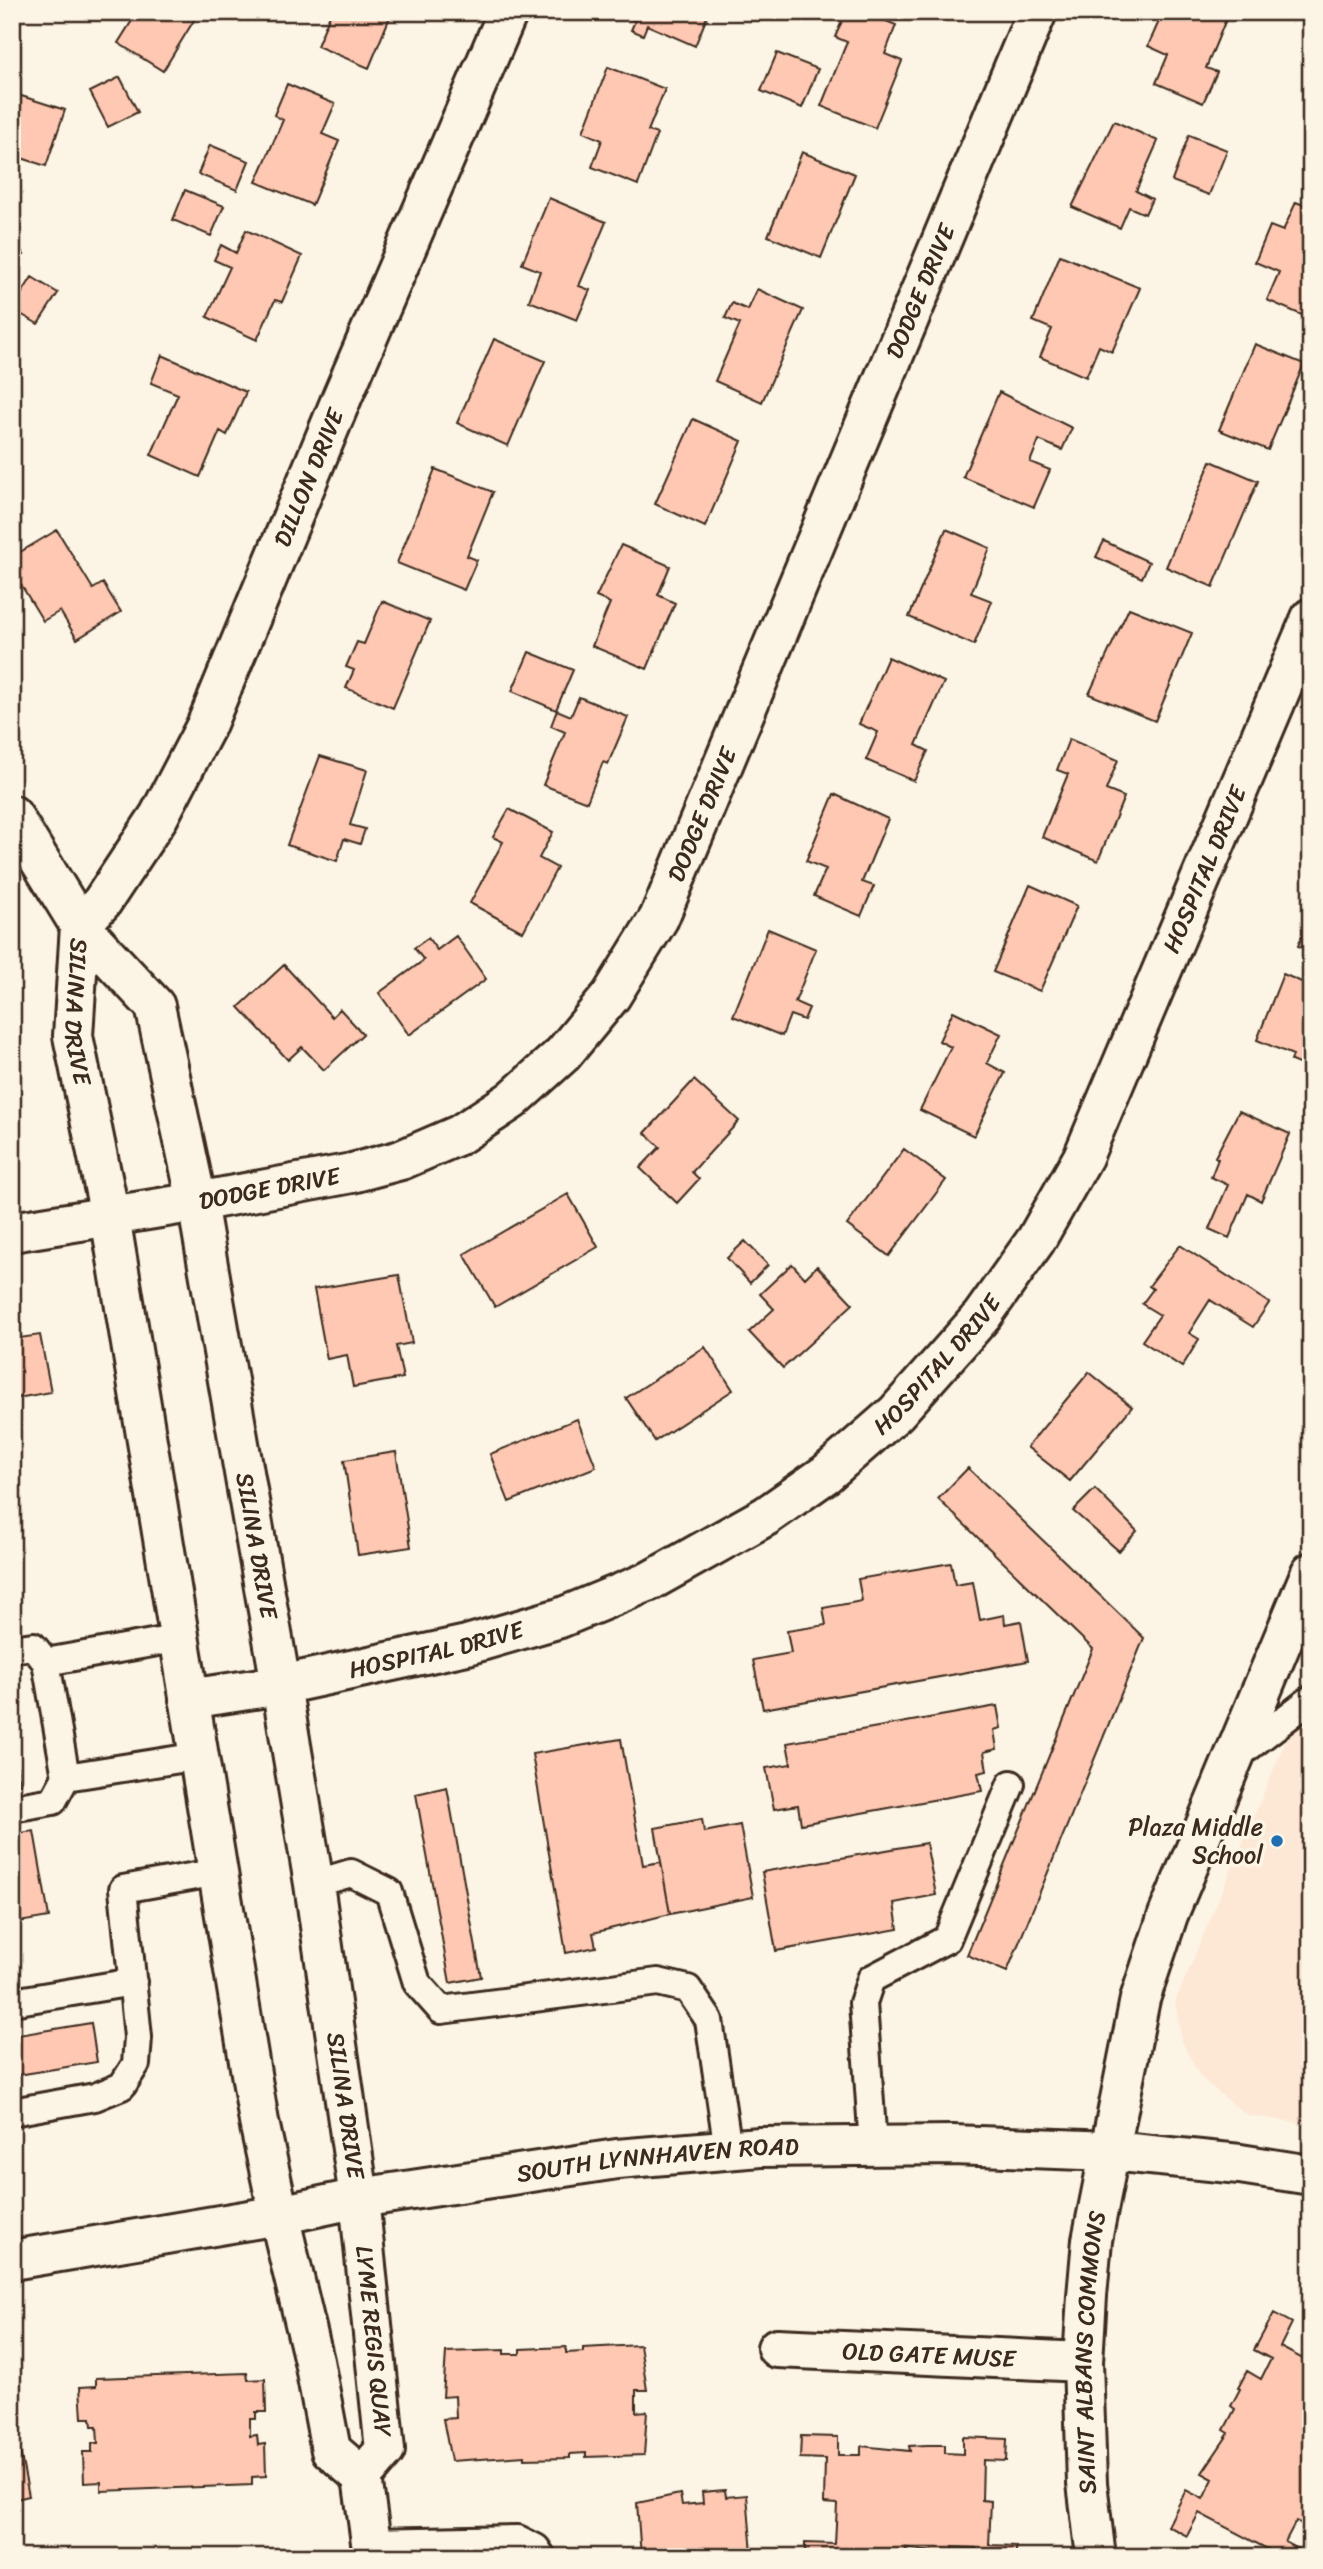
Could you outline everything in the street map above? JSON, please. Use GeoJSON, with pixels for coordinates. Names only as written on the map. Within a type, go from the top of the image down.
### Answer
{"type":"FeatureCollection","features":[{"type":"Feature","properties":{"kind":"street","name":"DILLON DRIVE"},"geometry":{"type":"LineString","coordinates":[[80,926],[102,902],[159,816],[206,726],[343,395],[508,12]]}},
{"type":"Feature","properties":{"kind":"street","name":"DODGE DRIVE"},"geometry":{"type":"LineString","coordinates":[[12,1231],[197,1202],[364,1170],[401,1160],[459,1135],[512,1100],[553,1063],[611,996],[659,918],[1037,12]]}},
{"type":"Feature","properties":{"kind":"street","name":"HOSPITAL DRIVE"},"geometry":{"type":"LineString","coordinates":[[189,1699],[281,1685],[480,1641],[560,1618],[650,1581],[766,1516],[826,1474],[896,1413],[982,1317],[1037,1240],[1083,1157],[1311,618]]}},
{"type":"Feature","properties":{"kind":"street","name":"SILINA DRIVE"},"geometry":{"type":"LineString","coordinates":[[12,815],[80,926],[155,1006],[197,1202],[281,1685],[314,1884],[359,2198]]}},
{"type":"Feature","properties":{"kind":"street","name":"SILINA DRIVE"},"geometry":{"type":"LineString","coordinates":[[80,926],[73,1036],[110,1216],[259,2122],[279,2215]]}},
{"type":"Feature","properties":{"kind":"street","name":"SAINT ALBANS COMMONS"},"geometry":{"type":"LineString","coordinates":[[1103,2551],[1087,2483],[1083,2362],[1092,2240],[1140,1999],[1168,1915],[1311,1572]]}},
{"type":"Feature","properties":{"kind":"street","name":"SOUTH LYNNHAVEN ROAD"},"geometry":{"type":"LineString","coordinates":[[12,2260],[279,2215],[359,2198],[617,2159],[728,2150],[952,2145],[1111,2151],[1240,2164],[1311,2175]]}},
{"type":"Feature","properties":{"kind":"street","name":"LYME REGIS QUAY"},"geometry":{"type":"LineString","coordinates":[[279,2215],[314,2361],[331,2450],[362,2477],[385,2450],[359,2198]]}},
{"type":"Feature","properties":{"kind":"street","name":"OLD GATE MUSE"},"geometry":{"type":"LineString","coordinates":[[777,2348],[1083,2362]]}},
{"type":"Feature","properties":{"kind":"street"},"geometry":{"type":"LineString","coordinates":[[362,2477],[372,2549]]}},
{"type":"Feature","properties":{"kind":"lane"},"geometry":{"type":"LineString","coordinates":[[46,1662],[180,1638]]}},
{"type":"Feature","properties":{"kind":"lane"},"geometry":{"type":"LineString","coordinates":[[12,1649],[33,1646],[46,1662],[66,1777],[53,1801],[12,1808]]}},
{"type":"Feature","properties":{"kind":"lane"},"geometry":{"type":"LineString","coordinates":[[1233,1759],[1311,1699]]}},
{"type":"Feature","properties":{"kind":"lane"},"geometry":{"type":"LineString","coordinates":[[66,1777],[199,1756]]}},
{"type":"Feature","properties":{"kind":"lane"},"geometry":{"type":"LineString","coordinates":[[873,2146],[863,2003],[871,1979],[947,1939],[1011,1784]]}},
{"type":"Feature","properties":{"kind":"lane"},"geometry":{"type":"LineString","coordinates":[[12,2112],[95,2097],[122,2087],[136,2064],[138,2037],[123,1889],[218,1872]]}},
{"type":"Feature","properties":{"kind":"lane"},"geometry":{"type":"LineString","coordinates":[[314,1884],[351,1873],[389,1892],[417,1983],[441,2010],[658,1982],[688,1989],[709,2020],[728,2150]]}},
{"type":"Feature","properties":{"kind":"lane"},"geometry":{"type":"LineString","coordinates":[[12,2002],[133,1982]]}},
{"type":"Feature","properties":{"kind":"lane"},"geometry":{"type":"LineString","coordinates":[[372,2549],[518,2539],[536,2547],[542,2557]]}},
{"type":"Feature","properties":{"kind":"shaded area","name":"Plaza Middle School"},"geometry":{"type":"Polygon","coordinates":[[[1311,1681],[1311,2125],[1246,2115],[1200,2077],[1182,2042],[1175,2002],[1311,1681]]]}},
{"type":"Feature","properties":{"kind":"building"},"geometry":{"type":"Polygon","coordinates":[[[128,12],[199,12],[163,71],[118,43],[133,19],[126,15],[128,12]]]}},
{"type":"Feature","properties":{"kind":"building"},"geometry":{"type":"Polygon","coordinates":[[[331,12],[392,12],[369,68],[317,46],[331,12]]]}},
{"type":"Feature","properties":{"kind":"building"},"geometry":{"type":"Polygon","coordinates":[[[628,12],[709,12],[695,46],[647,25],[643,35],[631,30],[635,21],[626,18],[628,12]]]}},
{"type":"Feature","properties":{"kind":"building"},"geometry":{"type":"Polygon","coordinates":[[[846,12],[864,12],[896,25],[885,54],[902,61],[875,128],[821,106],[847,42],[835,37],[846,12]]]}},
{"type":"Feature","properties":{"kind":"building"},"geometry":{"type":"Polygon","coordinates":[[[1163,12],[1229,12],[1206,68],[1217,72],[1203,103],[1156,83],[1168,55],[1148,46],[1163,12]]]}},
{"type":"Feature","properties":{"kind":"building"},"geometry":{"type":"Polygon","coordinates":[[[777,53],[818,69],[802,108],[761,91],[777,53]]]}},
{"type":"Feature","properties":{"kind":"building"},"geometry":{"type":"Polygon","coordinates":[[[608,67],[665,89],[648,131],[657,134],[638,185],[592,167],[602,140],[583,132],[608,67]]]}},
{"type":"Feature","properties":{"kind":"building"},"geometry":{"type":"Polygon","coordinates":[[[120,77],[138,112],[108,127],[90,92],[120,77]]]}},
{"type":"Feature","properties":{"kind":"building"},"geometry":{"type":"Polygon","coordinates":[[[287,84],[335,104],[322,134],[339,141],[312,205],[256,182],[283,120],[274,115],[287,84]]]}},
{"type":"Feature","properties":{"kind":"building"},"geometry":{"type":"Polygon","coordinates":[[[12,93],[65,110],[46,166],[12,155],[12,93]]]}},
{"type":"Feature","properties":{"kind":"building"},"geometry":{"type":"Polygon","coordinates":[[[1114,121],[1158,141],[1136,191],[1152,199],[1145,214],[1129,207],[1120,228],[1072,207],[1114,121]]]}},
{"type":"Feature","properties":{"kind":"building"},"geometry":{"type":"Polygon","coordinates":[[[1189,135],[1227,150],[1209,195],[1172,181],[1189,135]]]}},
{"type":"Feature","properties":{"kind":"building"},"geometry":{"type":"Polygon","coordinates":[[[210,145],[249,161],[237,190],[198,174],[210,145]]]}},
{"type":"Feature","properties":{"kind":"building"},"geometry":{"type":"Polygon","coordinates":[[[802,152],[855,174],[821,258],[768,236],[802,152]]]}},
{"type":"Feature","properties":{"kind":"building"},"geometry":{"type":"Polygon","coordinates":[[[185,190],[224,206],[211,236],[173,220],[185,190]]]}},
{"type":"Feature","properties":{"kind":"building"},"geometry":{"type":"Polygon","coordinates":[[[549,198],[606,222],[579,286],[590,290],[577,320],[529,301],[540,271],[522,264],[549,198]]]}},
{"type":"Feature","properties":{"kind":"building"},"geometry":{"type":"Polygon","coordinates":[[[1296,202],[1311,208],[1311,319],[1267,300],[1279,272],[1255,262],[1270,226],[1283,231],[1296,202]]]}},
{"type":"Feature","properties":{"kind":"building"},"geometry":{"type":"Polygon","coordinates":[[[246,230],[302,256],[282,302],[275,300],[257,340],[207,317],[230,267],[214,260],[221,245],[236,253],[246,230]]]}},
{"type":"Feature","properties":{"kind":"building"},"geometry":{"type":"Polygon","coordinates":[[[12,235],[24,255],[12,262],[12,235]]]}},
{"type":"Feature","properties":{"kind":"building"},"geometry":{"type":"Polygon","coordinates":[[[1060,255],[1140,288],[1112,352],[1099,346],[1086,377],[1040,357],[1052,329],[1033,321],[1060,255]]]}},
{"type":"Feature","properties":{"kind":"building"},"geometry":{"type":"Polygon","coordinates":[[[32,277],[58,293],[38,324],[12,309],[32,277]]]}},
{"type":"Feature","properties":{"kind":"building"},"geometry":{"type":"Polygon","coordinates":[[[757,289],[803,310],[762,402],[715,381],[740,324],[725,318],[732,303],[748,310],[757,289]]]}},
{"type":"Feature","properties":{"kind":"building"},"geometry":{"type":"Polygon","coordinates":[[[494,339],[545,361],[508,446],[457,423],[494,339]]]}},
{"type":"Feature","properties":{"kind":"building"},"geometry":{"type":"Polygon","coordinates":[[[1255,344],[1304,364],[1268,450],[1219,430],[1255,344]]]}},
{"type":"Feature","properties":{"kind":"building"},"geometry":{"type":"Polygon","coordinates":[[[162,355],[246,392],[227,435],[220,431],[200,477],[151,455],[178,394],[151,383],[162,355]]]}},
{"type":"Feature","properties":{"kind":"building"},"geometry":{"type":"Polygon","coordinates":[[[999,392],[1072,428],[1062,450],[1039,440],[1030,462],[1050,470],[1034,507],[963,477],[999,392]]]}},
{"type":"Feature","properties":{"kind":"building"},"geometry":{"type":"Polygon","coordinates":[[[693,419],[742,441],[705,527],[655,504],[693,419]]]}},
{"type":"Feature","properties":{"kind":"building"},"geometry":{"type":"Polygon","coordinates":[[[1211,461],[1258,481],[1213,587],[1166,567],[1211,461]]]}},
{"type":"Feature","properties":{"kind":"building"},"geometry":{"type":"Polygon","coordinates":[[[435,469],[493,492],[467,556],[477,560],[464,590],[397,563],[435,469]]]}},
{"type":"Feature","properties":{"kind":"building"},"geometry":{"type":"Polygon","coordinates":[[[946,529],[990,548],[971,593],[992,601],[974,645],[909,617],[946,529]]]}},
{"type":"Feature","properties":{"kind":"building"},"geometry":{"type":"Polygon","coordinates":[[[57,530],[93,589],[103,583],[121,612],[77,639],[60,611],[43,621],[12,570],[12,557],[57,530]]]}},
{"type":"Feature","properties":{"kind":"building"},"geometry":{"type":"Polygon","coordinates":[[[1104,541],[1149,562],[1142,578],[1096,557],[1104,541]]]}},
{"type":"Feature","properties":{"kind":"building"},"geometry":{"type":"Polygon","coordinates":[[[621,545],[670,566],[658,595],[675,603],[647,669],[592,646],[610,603],[596,597],[621,545]]]}},
{"type":"Feature","properties":{"kind":"building"},"geometry":{"type":"Polygon","coordinates":[[[382,601],[430,621],[393,708],[346,688],[354,670],[346,667],[357,642],[364,644],[382,601]]]}},
{"type":"Feature","properties":{"kind":"building"},"geometry":{"type":"Polygon","coordinates":[[[1129,608],[1192,633],[1155,721],[1089,694],[1129,608]]]}},
{"type":"Feature","properties":{"kind":"building"},"geometry":{"type":"Polygon","coordinates":[[[529,652],[573,670],[556,710],[512,691],[529,652]]]}},
{"type":"Feature","properties":{"kind":"building"},"geometry":{"type":"Polygon","coordinates":[[[888,657],[944,682],[916,745],[928,751],[914,781],[866,760],[878,732],[859,724],[888,657]]]}},
{"type":"Feature","properties":{"kind":"building"},"geometry":{"type":"Polygon","coordinates":[[[579,697],[628,717],[608,764],[603,762],[587,802],[543,785],[565,732],[551,726],[557,710],[571,716],[579,697]]]}},
{"type":"Feature","properties":{"kind":"building"},"geometry":{"type":"Polygon","coordinates":[[[1069,739],[1118,760],[1106,790],[1124,797],[1098,861],[1042,837],[1068,774],[1057,770],[1069,739]]]}},
{"type":"Feature","properties":{"kind":"building"},"geometry":{"type":"Polygon","coordinates":[[[320,756],[367,770],[350,825],[365,829],[360,844],[344,839],[337,861],[287,845],[320,756]]]}},
{"type":"Feature","properties":{"kind":"building"},"geometry":{"type":"Polygon","coordinates":[[[834,794],[888,819],[862,882],[874,886],[861,916],[814,896],[826,869],[806,861],[834,794]]]}},
{"type":"Feature","properties":{"kind":"building"},"geometry":{"type":"Polygon","coordinates":[[[509,809],[553,832],[539,858],[557,868],[523,932],[470,903],[503,842],[493,837],[509,809]]]}},
{"type":"Feature","properties":{"kind":"building"},"geometry":{"type":"Polygon","coordinates":[[[1030,885],[1077,906],[1040,991],[993,972],[1030,885]]]}},
{"type":"Feature","properties":{"kind":"building"},"geometry":{"type":"Polygon","coordinates":[[[1311,914],[1311,951],[1298,946],[1311,914]]]}},
{"type":"Feature","properties":{"kind":"building"},"geometry":{"type":"Polygon","coordinates":[[[768,929],[816,949],[795,1002],[809,1008],[804,1020],[790,1015],[782,1036],[733,1016],[768,929]]]}},
{"type":"Feature","properties":{"kind":"building"},"geometry":{"type":"Polygon","coordinates":[[[456,936],[486,979],[409,1035],[379,993],[424,960],[414,948],[428,938],[437,950],[456,936]]]}},
{"type":"Feature","properties":{"kind":"building"},"geometry":{"type":"Polygon","coordinates":[[[284,965],[332,1017],[340,1009],[363,1034],[324,1070],[302,1047],[288,1060],[239,1007],[284,965]]]}},
{"type":"Feature","properties":{"kind":"building"},"geometry":{"type":"Polygon","coordinates":[[[1283,974],[1311,986],[1311,1069],[1291,1061],[1293,1055],[1257,1040],[1283,974]]]}},
{"type":"Feature","properties":{"kind":"building"},"geometry":{"type":"Polygon","coordinates":[[[953,1011],[1001,1034],[987,1063],[1005,1073],[974,1136],[920,1110],[951,1047],[939,1041],[953,1011]]]}},
{"type":"Feature","properties":{"kind":"building"},"geometry":{"type":"Polygon","coordinates":[[[694,1080],[739,1121],[692,1172],[699,1179],[677,1203],[640,1168],[660,1147],[645,1133],[694,1080]]]}},
{"type":"Feature","properties":{"kind":"building"},"geometry":{"type":"Polygon","coordinates":[[[1239,1111],[1290,1134],[1261,1201],[1248,1194],[1229,1238],[1209,1229],[1228,1185],[1211,1177],[1218,1159],[1215,1157],[1239,1111]]]}},
{"type":"Feature","properties":{"kind":"building"},"geometry":{"type":"Polygon","coordinates":[[[904,1149],[946,1180],[889,1256],[847,1225],[904,1149]]]}},
{"type":"Feature","properties":{"kind":"building"},"geometry":{"type":"Polygon","coordinates":[[[568,1194],[598,1247],[495,1307],[464,1254],[568,1194]]]}},
{"type":"Feature","properties":{"kind":"building"},"geometry":{"type":"Polygon","coordinates":[[[745,1241],[768,1265],[750,1283],[727,1258],[745,1241]]]}},
{"type":"Feature","properties":{"kind":"building"},"geometry":{"type":"Polygon","coordinates":[[[1180,1245],[1269,1303],[1253,1327],[1210,1300],[1189,1333],[1199,1339],[1182,1367],[1142,1341],[1160,1315],[1142,1304],[1153,1289],[1149,1286],[1180,1245]]]}},
{"type":"Feature","properties":{"kind":"building"},"geometry":{"type":"Polygon","coordinates":[[[792,1264],[805,1278],[817,1266],[853,1304],[783,1368],[749,1332],[774,1309],[760,1294],[792,1264]]]}},
{"type":"Feature","properties":{"kind":"building"},"geometry":{"type":"Polygon","coordinates":[[[399,1275],[412,1343],[396,1346],[403,1378],[353,1387],[347,1355],[327,1359],[314,1289],[399,1275]]]}},
{"type":"Feature","properties":{"kind":"building"},"geometry":{"type":"Polygon","coordinates":[[[40,1335],[51,1392],[12,1399],[12,1339],[40,1335]]]}},
{"type":"Feature","properties":{"kind":"building"},"geometry":{"type":"Polygon","coordinates":[[[705,1347],[733,1390],[655,1441],[626,1398],[705,1347]]]}},
{"type":"Feature","properties":{"kind":"building"},"geometry":{"type":"Polygon","coordinates":[[[1089,1372],[1132,1407],[1070,1481],[1027,1447],[1089,1372]]]}},
{"type":"Feature","properties":{"kind":"building"},"geometry":{"type":"Polygon","coordinates":[[[577,1419],[596,1467],[509,1502],[490,1454],[577,1419]]]}},
{"type":"Feature","properties":{"kind":"building"},"geometry":{"type":"Polygon","coordinates":[[[396,1452],[411,1547],[358,1555],[344,1460],[396,1452]]]}},
{"type":"Feature","properties":{"kind":"building"},"geometry":{"type":"Polygon","coordinates":[[[968,1468],[1144,1638],[1007,1972],[967,1955],[1093,1649],[938,1499],[968,1468]]]}},
{"type":"Feature","properties":{"kind":"building"},"geometry":{"type":"Polygon","coordinates":[[[1095,1489],[1137,1531],[1119,1551],[1073,1511],[1095,1489]]]}},
{"type":"Feature","properties":{"kind":"building"},"geometry":{"type":"Polygon","coordinates":[[[951,1563],[955,1585],[973,1582],[980,1620],[1004,1615],[1005,1624],[1021,1621],[1028,1661],[763,1709],[753,1660],[791,1653],[787,1631],[826,1625],[823,1608],[862,1601],[858,1579],[951,1563]]]}},
{"type":"Feature","properties":{"kind":"building"},"geometry":{"type":"Polygon","coordinates":[[[997,1706],[1001,1728],[994,1730],[997,1749],[984,1752],[987,1771],[978,1773],[982,1791],[801,1824],[798,1805],[774,1809],[766,1768],[791,1764],[787,1743],[997,1706]]]}},
{"type":"Feature","properties":{"kind":"building"},"geometry":{"type":"Polygon","coordinates":[[[12,1737],[20,1784],[12,1785],[12,1737]]]}},
{"type":"Feature","properties":{"kind":"building"},"geometry":{"type":"Polygon","coordinates":[[[621,1739],[643,1865],[661,1862],[670,1914],[593,1933],[596,1947],[566,1953],[532,1754],[621,1739]]]}},
{"type":"Feature","properties":{"kind":"building"},"geometry":{"type":"Polygon","coordinates":[[[447,1787],[481,1977],[450,1983],[416,1794],[447,1787]]]}},
{"type":"Feature","properties":{"kind":"building"},"geometry":{"type":"Polygon","coordinates":[[[702,1819],[704,1832],[740,1825],[753,1897],[670,1914],[655,1828],[702,1819]]]}},
{"type":"Feature","properties":{"kind":"building"},"geometry":{"type":"Polygon","coordinates":[[[34,1831],[49,1917],[13,1923],[12,1932],[12,1834],[34,1831]]]}},
{"type":"Feature","properties":{"kind":"building"},"geometry":{"type":"Polygon","coordinates":[[[926,1843],[936,1895],[894,1903],[898,1929],[776,1951],[762,1872],[926,1843]]]}},
{"type":"Feature","properties":{"kind":"building"},"geometry":{"type":"Polygon","coordinates":[[[91,2023],[97,2062],[12,2076],[12,2036],[91,2023]]]}},
{"type":"Feature","properties":{"kind":"building"},"geometry":{"type":"Polygon","coordinates":[[[1274,2313],[1292,2323],[1280,2347],[1311,2363],[1311,2529],[1296,2521],[1285,2542],[1302,2551],[1299,2557],[1273,2557],[1275,2553],[1199,2513],[1187,2536],[1168,2526],[1186,2490],[1203,2499],[1213,2479],[1202,2473],[1229,2433],[1224,2430],[1235,2409],[1231,2406],[1240,2389],[1238,2388],[1247,2371],[1261,2379],[1271,2359],[1254,2350],[1274,2313]]]}},
{"type":"Feature","properties":{"kind":"building"},"geometry":{"type":"Polygon","coordinates":[[[640,2345],[647,2390],[636,2390],[636,2412],[647,2411],[644,2455],[586,2457],[586,2453],[570,2454],[570,2458],[524,2459],[524,2456],[451,2461],[443,2419],[456,2418],[455,2396],[443,2397],[446,2352],[504,2350],[504,2354],[520,2354],[520,2349],[566,2347],[566,2353],[583,2352],[583,2348],[640,2345]]]}},
{"type":"Feature","properties":{"kind":"building"},"geometry":{"type":"Polygon","coordinates":[[[247,2373],[248,2380],[265,2379],[266,2412],[256,2412],[256,2419],[250,2419],[250,2436],[257,2435],[258,2445],[265,2444],[266,2476],[252,2477],[252,2485],[101,2491],[101,2482],[84,2483],[83,2452],[92,2452],[92,2443],[98,2443],[97,2426],[92,2426],[91,2418],[82,2418],[80,2387],[96,2386],[96,2378],[247,2373]]]}},
{"type":"Feature","properties":{"kind":"building"},"geometry":{"type":"Polygon","coordinates":[[[12,2411],[17,2434],[12,2435],[12,2411]]]}},
{"type":"Feature","properties":{"kind":"building"},"geometry":{"type":"Polygon","coordinates":[[[801,2436],[838,2437],[838,2455],[861,2455],[861,2446],[910,2451],[909,2446],[927,2445],[945,2445],[945,2453],[963,2454],[963,2437],[1007,2439],[1006,2461],[983,2460],[982,2500],[991,2501],[989,2545],[1016,2546],[1016,2557],[975,2557],[976,2548],[953,2547],[953,2555],[906,2548],[905,2556],[869,2557],[869,2551],[845,2550],[845,2557],[805,2557],[805,2543],[835,2544],[837,2504],[824,2503],[825,2459],[800,2458],[801,2436]]]}},
{"type":"Feature","properties":{"kind":"building"},"geometry":{"type":"Polygon","coordinates":[[[20,2451],[29,2496],[12,2500],[12,2453],[20,2451]]]}},
{"type":"Feature","properties":{"kind":"building"},"geometry":{"type":"Polygon","coordinates":[[[725,2490],[726,2497],[747,2495],[752,2553],[747,2553],[748,2557],[641,2557],[637,2503],[680,2494],[682,2505],[703,2503],[702,2492],[725,2490]]]}},
{"type":"Feature","properties":{"kind":"place","name":"Plaza Middle School"},"geometry":{"type":"Point","coordinates":[1277,1841]}}]}
